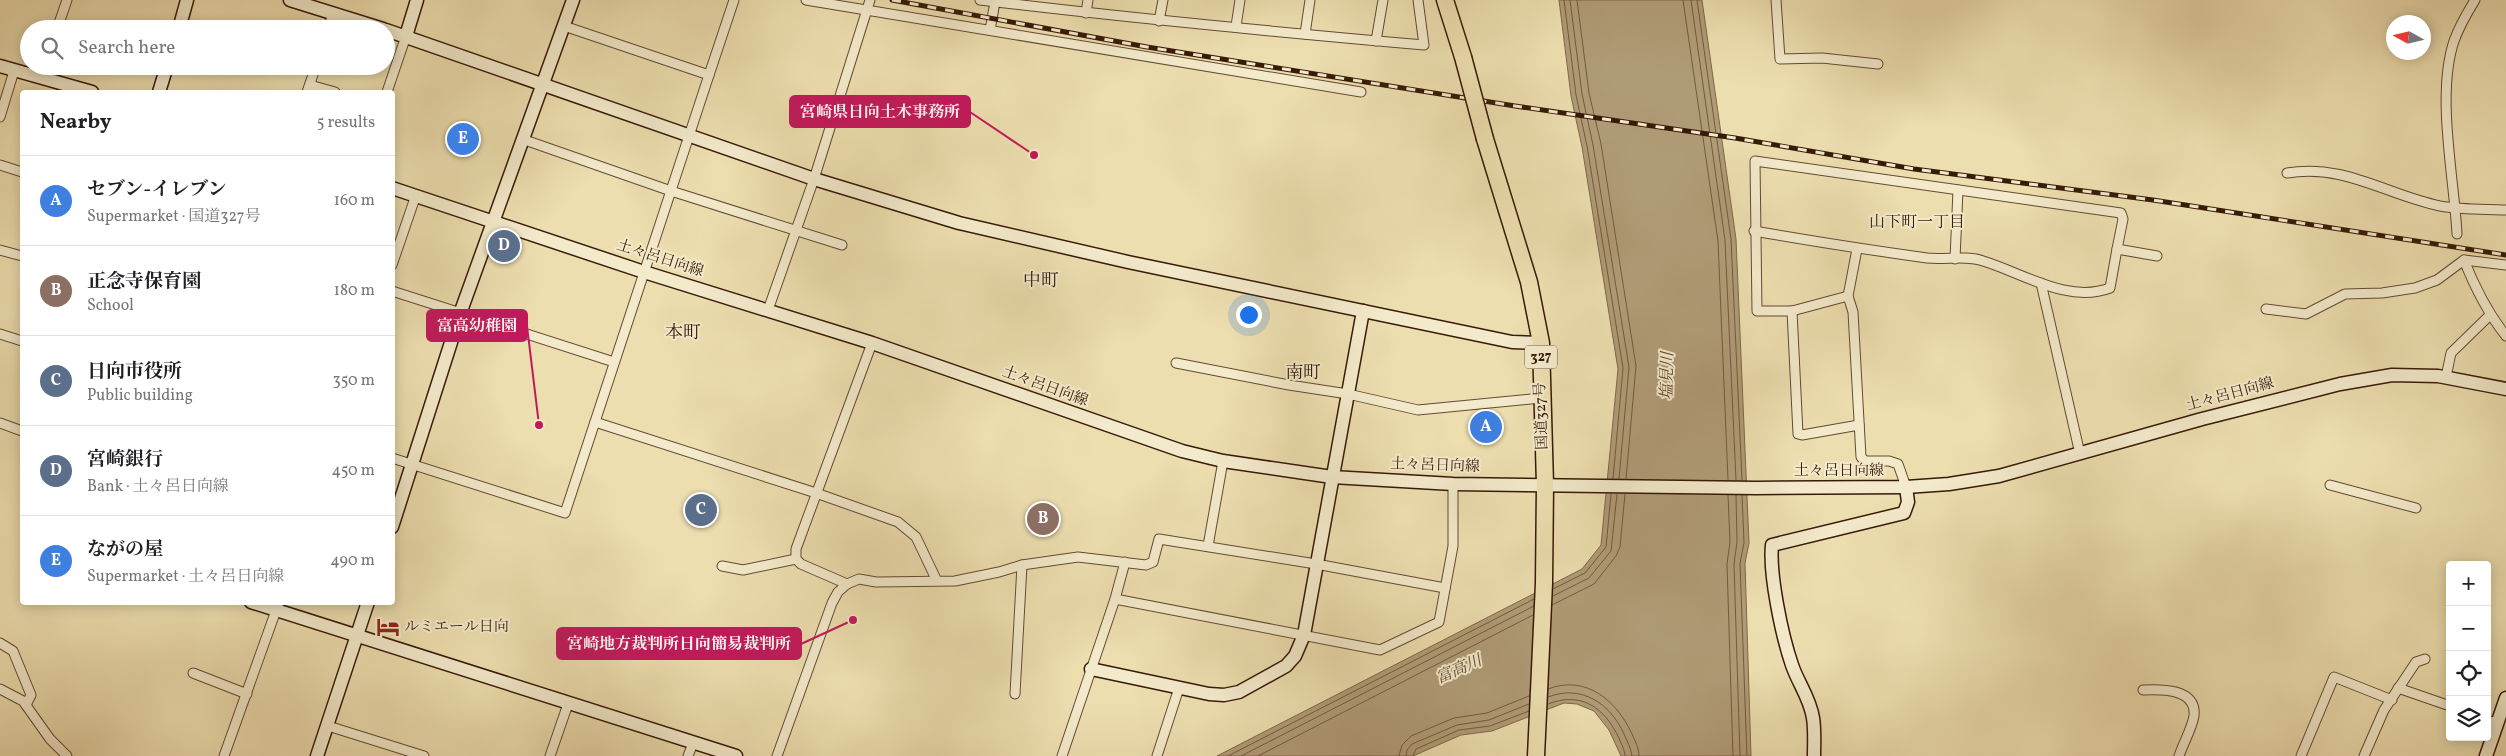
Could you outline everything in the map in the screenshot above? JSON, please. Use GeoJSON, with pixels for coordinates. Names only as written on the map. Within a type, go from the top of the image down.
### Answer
{"type":"FeatureCollection","features":[{"type":"Feature","properties":{"kind":"highway","name":"国道327号"},"geometry":{"type":"LineString","coordinates":[[1445,0],[1529,282],[1541,343],[1541,398],[1553,486],[1544,583],[1536,756]]}},
{"type":"Feature","properties":{"kind":"street"},"geometry":{"type":"LineString","coordinates":[[60,20],[67,0]]}},
{"type":"Feature","properties":{"kind":"street"},"geometry":{"type":"LineString","coordinates":[[181,20],[187,0]]}},
{"type":"Feature","properties":{"kind":"street"},"geometry":{"type":"LineString","coordinates":[[290,0],[353,20]]}},
{"type":"Feature","properties":{"kind":"street"},"geometry":{"type":"LineString","coordinates":[[395,68],[417,0]]}},
{"type":"Feature","properties":{"kind":"street"},"geometry":{"type":"LineString","coordinates":[[395,518],[492,220],[573,0]]}},
{"type":"Feature","properties":{"kind":"street"},"geometry":{"type":"LineString","coordinates":[[395,459],[565,512],[734,0]]}},
{"type":"Feature","properties":{"kind":"street"},"geometry":{"type":"LineString","coordinates":[[806,0],[1361,92]]}},
{"type":"Feature","properties":{"kind":"street"},"geometry":{"type":"LineString","coordinates":[[768,310],[797,230],[870,0]]}},
{"type":"Feature","properties":{"kind":"street"},"geometry":{"type":"LineString","coordinates":[[980,0],[1015,2],[1159,21],[1236,26],[1424,45],[1418,0]]}},
{"type":"Feature","properties":{"kind":"street"},"geometry":{"type":"LineString","coordinates":[[1086,12],[1088,0]]}},
{"type":"Feature","properties":{"kind":"street"},"geometry":{"type":"LineString","coordinates":[[1159,21],[1163,0]]}},
{"type":"Feature","properties":{"kind":"street"},"geometry":{"type":"LineString","coordinates":[[1236,26],[1240,0]]}},
{"type":"Feature","properties":{"kind":"street"},"geometry":{"type":"LineString","coordinates":[[1304,34],[1310,0]]}},
{"type":"Feature","properties":{"kind":"street"},"geometry":{"type":"LineString","coordinates":[[1376,41],[1383,0]]}},
{"type":"Feature","properties":{"kind":"street"},"geometry":{"type":"LineString","coordinates":[[1776,0],[1780,59],[1822,58],[1878,64]]}},
{"type":"Feature","properties":{"kind":"street"},"geometry":{"type":"LineString","coordinates":[[2457,234],[2447,107],[2447,76],[2454,41],[2475,0]]}},
{"type":"Feature","properties":{"kind":"street"},"geometry":{"type":"LineString","coordinates":[[990,30],[995,1]]}},
{"type":"Feature","properties":{"kind":"street"},"geometry":{"type":"LineString","coordinates":[[331,20],[333,14]]}},
{"type":"Feature","properties":{"kind":"street"},"geometry":{"type":"LineString","coordinates":[[564,26],[709,75]]}},
{"type":"Feature","properties":{"kind":"street"},"geometry":{"type":"LineString","coordinates":[[395,32],[814,178],[959,223],[1128,262],[1512,342],[1541,343]]}},
{"type":"Feature","properties":{"kind":"street"},"geometry":{"type":"LineString","coordinates":[[0,66],[20,71]]}},
{"type":"Feature","properties":{"kind":"street"},"geometry":{"type":"LineString","coordinates":[[0,117],[14,71]]}},
{"type":"Feature","properties":{"kind":"street"},"geometry":{"type":"LineString","coordinates":[[52,75],[87,90]]}},
{"type":"Feature","properties":{"kind":"street"},"geometry":{"type":"LineString","coordinates":[[161,90],[165,75]]}},
{"type":"Feature","properties":{"kind":"street"},"geometry":{"type":"LineString","coordinates":[[309,89],[313,75]]}},
{"type":"Feature","properties":{"kind":"street"},"geometry":{"type":"LineString","coordinates":[[388,90],[393,75]]}},
{"type":"Feature","properties":{"kind":"street"},"geometry":{"type":"LineString","coordinates":[[522,139],[672,192],[842,244]]}},
{"type":"Feature","properties":{"kind":"street"},"geometry":{"type":"LineString","coordinates":[[1754,231],[1857,249],[1981,260],[2041,283],[2074,292],[2099,293],[2110,288],[2123,219],[2121,213],[1755,161],[1754,231],[1757,311],[1792,312],[1848,296]]}},
{"type":"Feature","properties":{"kind":"street"},"geometry":{"type":"LineString","coordinates":[[0,165],[20,171]]}},
{"type":"Feature","properties":{"kind":"street"},"geometry":{"type":"LineString","coordinates":[[2287,173],[2314,170],[2337,173],[2369,182],[2400,194],[2456,208],[2506,210]]}},
{"type":"Feature","properties":{"kind":"street","name":"土々呂日向線"},"geometry":{"type":"LineString","coordinates":[[395,189],[644,272],[872,343],[1182,451],[1223,461],[1332,477],[1453,484],[1553,486],[1756,488],[1906,487],[1949,484],[1999,476],[2202,419],[2340,384],[2392,375],[2446,377],[2506,389]]}},
{"type":"Feature","properties":{"kind":"street"},"geometry":{"type":"LineString","coordinates":[[1955,259],[1958,190]]}},
{"type":"Feature","properties":{"kind":"street"},"geometry":{"type":"LineString","coordinates":[[395,255],[416,195]]}},
{"type":"Feature","properties":{"kind":"street"},"geometry":{"type":"LineString","coordinates":[[1814,756],[1813,718],[1804,688],[1792,665],[1770,560],[1772,544],[1904,513],[1908,502],[1906,487],[1898,464],[1889,461],[1865,461],[1861,457],[1853,312],[1848,296],[1857,249]]}},
{"type":"Feature","properties":{"kind":"street"},"geometry":{"type":"LineString","coordinates":[[2117,249],[2157,256]]}},
{"type":"Feature","properties":{"kind":"street"},"geometry":{"type":"LineString","coordinates":[[0,250],[20,255]]}},
{"type":"Feature","properties":{"kind":"street"},"geometry":{"type":"LineString","coordinates":[[2266,309],[2306,314],[2345,294],[2414,288],[2437,280],[2464,260],[2506,265]]}},
{"type":"Feature","properties":{"kind":"street"},"geometry":{"type":"LineString","coordinates":[[2464,260],[2474,286],[2490,315],[2506,336]]}},
{"type":"Feature","properties":{"kind":"street"},"geometry":{"type":"LineString","coordinates":[[2041,283],[2080,454]]}},
{"type":"Feature","properties":{"kind":"street"},"geometry":{"type":"LineString","coordinates":[[395,292],[461,311],[614,362]]}},
{"type":"Feature","properties":{"kind":"street"},"geometry":{"type":"LineString","coordinates":[[1091,669],[1179,688],[1224,695],[1239,692],[1286,666],[1295,656],[1304,635],[1363,311]]}},
{"type":"Feature","properties":{"kind":"street"},"geometry":{"type":"LineString","coordinates":[[1792,312],[1798,434],[1802,435],[1859,425]]}},
{"type":"Feature","properties":{"kind":"street"},"geometry":{"type":"LineString","coordinates":[[2446,377],[2450,353],[2490,315]]}},
{"type":"Feature","properties":{"kind":"street"},"geometry":{"type":"LineString","coordinates":[[0,334],[20,340]]}},
{"type":"Feature","properties":{"kind":"street"},"geometry":{"type":"LineString","coordinates":[[796,559],[796,549],[872,343]]}},
{"type":"Feature","properties":{"kind":"street"},"geometry":{"type":"LineString","coordinates":[[1176,363],[1289,385],[1348,394],[1418,410],[1541,398]]}},
{"type":"Feature","properties":{"kind":"street"},"geometry":{"type":"LineString","coordinates":[[595,422],[816,493],[898,522],[908,528],[923,549],[936,580]]}},
{"type":"Feature","properties":{"kind":"street"},"geometry":{"type":"LineString","coordinates":[[0,423],[20,430]]}},
{"type":"Feature","properties":{"kind":"street"},"geometry":{"type":"LineString","coordinates":[[1208,546],[1223,461]]}},
{"type":"Feature","properties":{"kind":"street"},"geometry":{"type":"LineString","coordinates":[[1115,598],[1380,650],[1439,622],[1453,546],[1453,484]]}},
{"type":"Feature","properties":{"kind":"street"},"geometry":{"type":"LineString","coordinates":[[2330,485],[2416,508]]}},
{"type":"Feature","properties":{"kind":"street"},"geometry":{"type":"LineString","coordinates":[[777,756],[832,603],[838,592],[847,584],[859,579],[876,582],[964,579],[1022,565],[1078,556],[1146,565],[1153,562],[1159,539],[1316,564],[1445,588]]}},
{"type":"Feature","properties":{"kind":"street"},"geometry":{"type":"LineString","coordinates":[[722,566],[743,570],[796,559],[847,584]]}},
{"type":"Feature","properties":{"kind":"street"},"geometry":{"type":"LineString","coordinates":[[1062,756],[1115,598],[1124,562]]}},
{"type":"Feature","properties":{"kind":"street"},"geometry":{"type":"LineString","coordinates":[[1015,694],[1022,565]]}},
{"type":"Feature","properties":{"kind":"street"},"geometry":{"type":"LineString","coordinates":[[317,756],[367,605]]}},
{"type":"Feature","properties":{"kind":"street"},"geometry":{"type":"LineString","coordinates":[[224,756],[278,606],[358,635],[568,704],[736,756]]}},
{"type":"Feature","properties":{"kind":"street"},"geometry":{"type":"LineString","coordinates":[[0,643],[13,651],[31,696],[26,705]]}},
{"type":"Feature","properties":{"kind":"street"},"geometry":{"type":"LineString","coordinates":[[2364,756],[2376,727],[2398,688],[2416,662],[2425,659]]}},
{"type":"Feature","properties":{"kind":"street"},"geometry":{"type":"LineString","coordinates":[[192,673],[247,694]]}},
{"type":"Feature","properties":{"kind":"street"},"geometry":{"type":"LineString","coordinates":[[2301,756],[2334,677],[2392,700]]}},
{"type":"Feature","properties":{"kind":"street"},"geometry":{"type":"LineString","coordinates":[[1157,756],[1179,688]]}},
{"type":"Feature","properties":{"kind":"street"},"geometry":{"type":"LineString","coordinates":[[2398,688],[2446,705]]}},
{"type":"Feature","properties":{"kind":"street"},"geometry":{"type":"LineString","coordinates":[[0,689],[26,705],[50,739],[67,756]]}},
{"type":"Feature","properties":{"kind":"street"},"geometry":{"type":"LineString","coordinates":[[2143,690],[2176,690],[2187,698],[2192,706],[2194,716],[2179,756]]}},
{"type":"Feature","properties":{"kind":"street"},"geometry":{"type":"LineString","coordinates":[[2486,756],[2492,721],[2506,698]]}},
{"type":"Feature","properties":{"kind":"street"},"geometry":{"type":"LineString","coordinates":[[550,756],[568,704]]}},
{"type":"Feature","properties":{"kind":"street"},"geometry":{"type":"LineString","coordinates":[[328,726],[424,756]]}},
{"type":"Feature","properties":{"kind":"street"},"geometry":{"type":"LineString","coordinates":[[688,756],[693,743]]}},
{"type":"Feature","properties":{"kind":"water"},"geometry":{"type":"Polygon","coordinates":[[[1559,0],[1702,0],[1736,239],[1749,543],[1745,563],[1751,756],[1621,756],[1609,730],[1594,711],[1577,704],[1564,703],[1492,731],[1461,735],[1413,756],[1217,756],[1582,569],[1601,545],[1618,369],[1582,147],[1571,96],[1559,0]]]}},
{"type":"Feature","properties":{"kind":"railway"},"geometry":{"type":"LineString","coordinates":[[892,0],[1147,47],[1515,106],[1735,138],[1914,169],[2153,200],[2506,255]]}},
{"type":"Feature","properties":{"kind":"place","name":"ながの屋"},"geometry":{"type":"Point","coordinates":[463,139]}},
{"type":"Feature","properties":{"kind":"place","name":"宮崎県日向土木事務所"},"geometry":{"type":"Point","coordinates":[1034,155]}},
{"type":"Feature","properties":{"kind":"place","name":"宮崎銀行"},"geometry":{"type":"Point","coordinates":[504,246]}},
{"type":"Feature","properties":{"kind":"place","name":"富高幼稚園"},"geometry":{"type":"Point","coordinates":[539,425]}},
{"type":"Feature","properties":{"kind":"place","name":"セブン-イレブン"},"geometry":{"type":"Point","coordinates":[1486,427]}},
{"type":"Feature","properties":{"kind":"place","name":"日向市役所"},"geometry":{"type":"Point","coordinates":[701,510]}},
{"type":"Feature","properties":{"kind":"place","name":"正念寺保育園"},"geometry":{"type":"Point","coordinates":[1043,519]}},
{"type":"Feature","properties":{"kind":"place","name":"宮崎地方裁判所日向簡易裁判所"},"geometry":{"type":"Point","coordinates":[853,620]}},
{"type":"Feature","properties":{"kind":"place","name":"ルミエール日向"},"geometry":{"type":"Point","coordinates":[388,627]}},
{"type":"Feature","properties":{"kind":"district","name":"山下町一丁目"},"geometry":{"type":"Point","coordinates":[1917,223]}},
{"type":"Feature","properties":{"kind":"district","name":"中町"},"geometry":{"type":"Point","coordinates":[1041,281]}},
{"type":"Feature","properties":{"kind":"district","name":"本町"},"geometry":{"type":"Point","coordinates":[683,333]}},
{"type":"Feature","properties":{"kind":"district","name":"南町"},"geometry":{"type":"Point","coordinates":[1303,373]}},
{"type":"Feature","properties":{"kind":"water label","name":"塩見川"},"geometry":{"type":"Point","coordinates":[1668,376]}},
{"type":"Feature","properties":{"kind":"water label","name":"富高川"},"geometry":{"type":"Point","coordinates":[1459,670]}}]}
